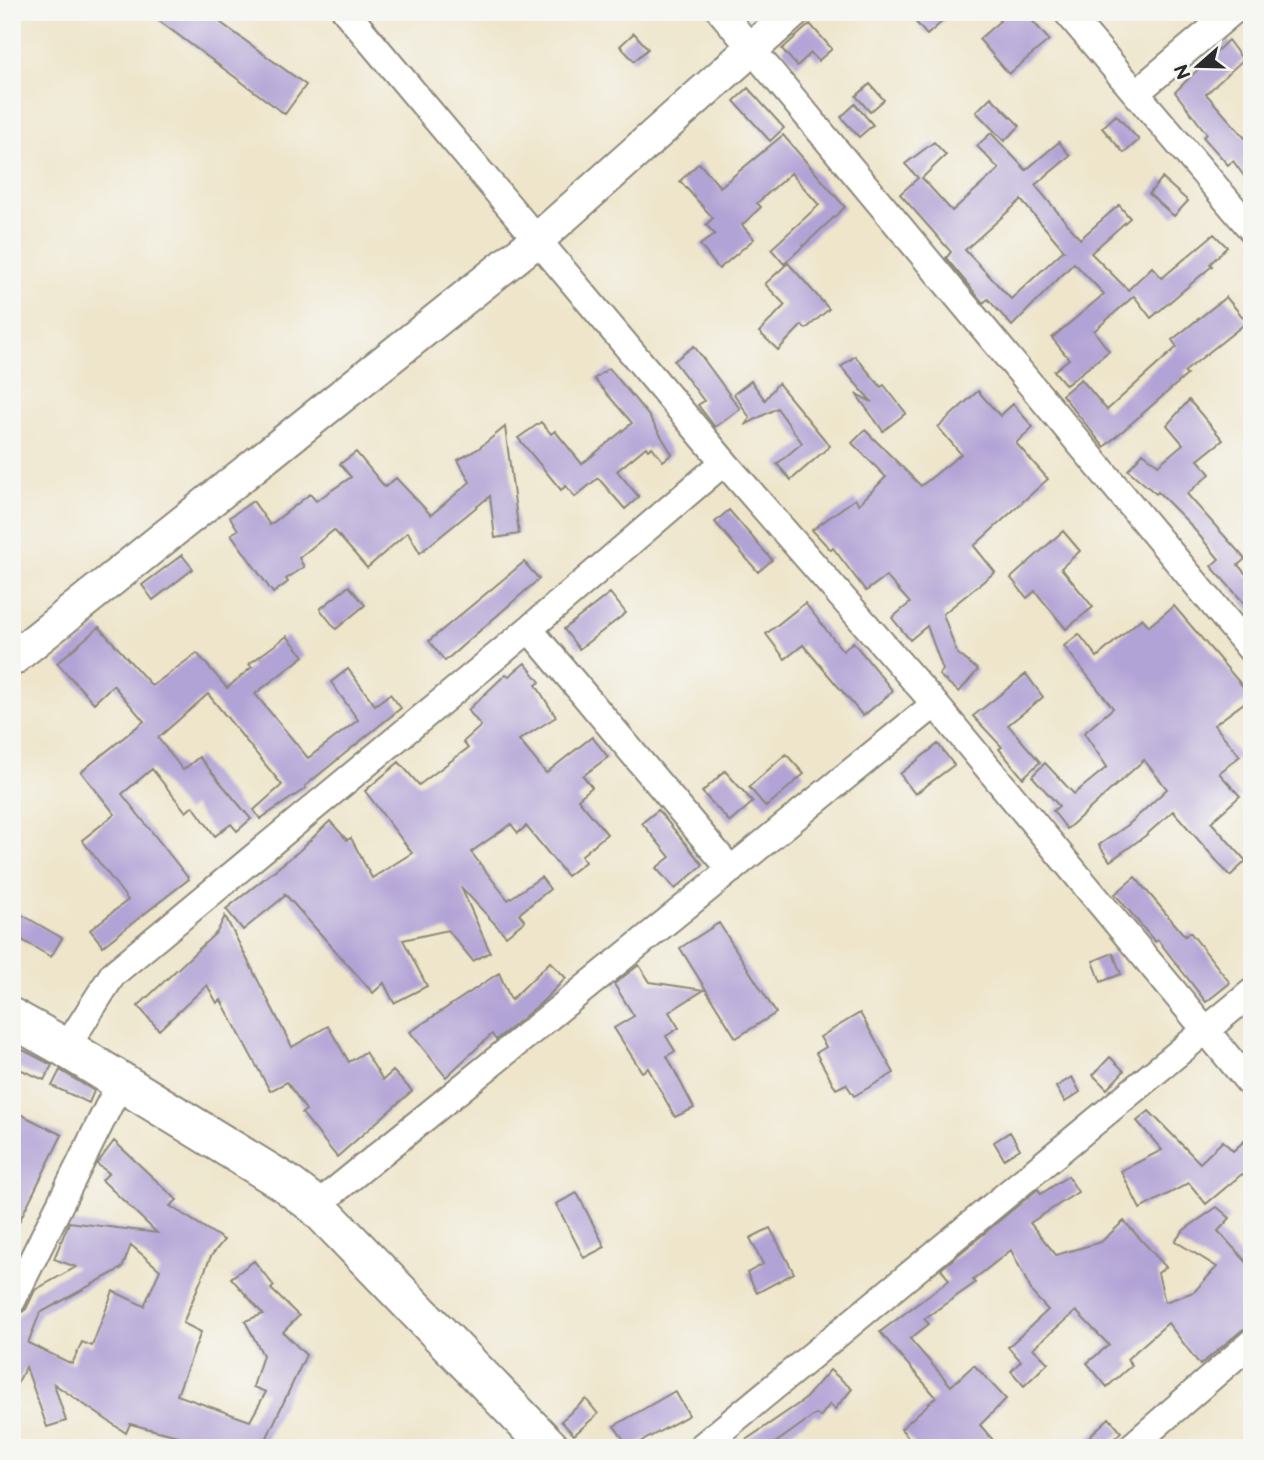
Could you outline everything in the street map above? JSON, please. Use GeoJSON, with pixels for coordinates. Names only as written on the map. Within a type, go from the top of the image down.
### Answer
{"type":"FeatureCollection","features":[{"type":"Feature","properties":{"kind":"main road"},"geometry":{"type":"LineString","coordinates":[[12,1018],[121,1081],[284,1182],[316,1206],[550,1448]]}},
{"type":"Feature","properties":{"kind":"street"},"geometry":{"type":"LineString","coordinates":[[346,12],[724,462],[935,704],[1252,1086]]}},
{"type":"Feature","properties":{"kind":"street"},"geometry":{"type":"LineString","coordinates":[[720,12],[1252,650]]}},
{"type":"Feature","properties":{"kind":"street"},"geometry":{"type":"LineString","coordinates":[[12,659],[537,240],[793,12]]}},
{"type":"Feature","properties":{"kind":"street"},"geometry":{"type":"LineString","coordinates":[[1067,12],[1252,230]]}},
{"type":"Feature","properties":{"kind":"street"},"geometry":{"type":"LineString","coordinates":[[1137,92],[1232,12]]}},
{"type":"Feature","properties":{"kind":"street"},"geometry":{"type":"LineString","coordinates":[[66,1048],[113,974],[529,629],[724,462]]}},
{"type":"Feature","properties":{"kind":"street"},"geometry":{"type":"LineString","coordinates":[[529,629],[730,870]]}},
{"type":"Feature","properties":{"kind":"street"},"geometry":{"type":"LineString","coordinates":[[316,1206],[935,704]]}},
{"type":"Feature","properties":{"kind":"street"},"geometry":{"type":"LineString","coordinates":[[700,1448],[1252,992]]}},
{"type":"Feature","properties":{"kind":"street"},"geometry":{"type":"LineString","coordinates":[[12,1301],[121,1081]]}},
{"type":"Feature","properties":{"kind":"street"},"geometry":{"type":"LineString","coordinates":[[1130,1448],[1252,1342]]}},
{"type":"Feature","properties":{"kind":"building"},"geometry":{"type":"Polygon","coordinates":[[[147,12],[206,12],[306,85],[285,114],[147,12]]]}},
{"type":"Feature","properties":{"kind":"building"},"geometry":{"type":"Polygon","coordinates":[[[925,12],[953,12],[927,35],[915,21],[925,12]]]}},
{"type":"Feature","properties":{"kind":"building"},"geometry":{"type":"Polygon","coordinates":[[[992,12],[1025,12],[1049,40],[1009,74],[979,39],[1000,21],[992,12]]]}},
{"type":"Feature","properties":{"kind":"building"},"geometry":{"type":"Polygon","coordinates":[[[810,24],[832,49],[818,61],[811,53],[797,66],[782,49],[810,24]]]}},
{"type":"Feature","properties":{"kind":"building"},"geometry":{"type":"Polygon","coordinates":[[[634,33],[648,49],[634,61],[620,46],[634,33]]]}},
{"type":"Feature","properties":{"kind":"building"},"geometry":{"type":"Polygon","coordinates":[[[1228,40],[1243,60],[1206,94],[1252,146],[1252,187],[1233,161],[1228,165],[1203,137],[1207,134],[1175,92],[1228,40]]]}},
{"type":"Feature","properties":{"kind":"building"},"geometry":{"type":"Polygon","coordinates":[[[870,84],[884,100],[870,112],[856,96],[870,84]]]}},
{"type":"Feature","properties":{"kind":"building"},"geometry":{"type":"Polygon","coordinates":[[[748,88],[784,128],[770,141],[734,101],[748,88]]]}},
{"type":"Feature","properties":{"kind":"building"},"geometry":{"type":"Polygon","coordinates":[[[991,97],[1020,126],[1004,141],[976,112],[991,97]]]}},
{"type":"Feature","properties":{"kind":"building"},"geometry":{"type":"Polygon","coordinates":[[[855,104],[873,125],[859,137],[841,117],[855,104]]]}},
{"type":"Feature","properties":{"kind":"building"},"geometry":{"type":"Polygon","coordinates":[[[1116,115],[1139,140],[1124,153],[1102,128],[1116,115]]]}},
{"type":"Feature","properties":{"kind":"building"},"geometry":{"type":"Polygon","coordinates":[[[991,133],[1026,170],[1059,142],[1070,156],[1035,185],[1080,239],[1119,205],[1130,218],[1091,253],[1128,290],[1152,267],[1162,278],[1214,234],[1227,247],[1210,264],[1212,266],[1151,318],[1134,296],[1094,331],[1109,351],[1066,385],[1054,371],[1069,359],[1052,338],[1104,294],[1074,263],[1012,326],[988,299],[983,303],[946,258],[951,252],[900,194],[918,178],[905,164],[934,142],[946,155],[922,178],[952,211],[999,169],[977,146],[991,133]],[[1021,200],[965,250],[1011,299],[1064,250],[1021,200]]]}},
{"type":"Feature","properties":{"kind":"building"},"geometry":{"type":"Polygon","coordinates":[[[783,135],[845,207],[784,264],[771,249],[819,205],[791,173],[757,203],[761,207],[742,225],[754,239],[719,269],[700,245],[715,234],[706,225],[713,218],[680,181],[699,163],[720,187],[783,135]]]}},
{"type":"Feature","properties":{"kind":"building"},"geometry":{"type":"Polygon","coordinates":[[[1162,178],[1188,201],[1174,216],[1149,194],[1162,178]]]}},
{"type":"Feature","properties":{"kind":"building"},"geometry":{"type":"Polygon","coordinates":[[[788,263],[829,309],[806,329],[802,325],[778,350],[759,332],[785,305],[765,284],[788,263]]]}},
{"type":"Feature","properties":{"kind":"building"},"geometry":{"type":"Polygon","coordinates":[[[1226,297],[1247,322],[1184,372],[1187,375],[1104,447],[1062,395],[1081,379],[1107,410],[1177,347],[1172,340],[1226,297]]]}},
{"type":"Feature","properties":{"kind":"building"},"geometry":{"type":"Polygon","coordinates":[[[694,346],[740,409],[715,427],[698,405],[704,401],[674,361],[694,346]]]}},
{"type":"Feature","properties":{"kind":"building"},"geometry":{"type":"Polygon","coordinates":[[[855,356],[881,387],[884,385],[906,413],[883,431],[856,394],[872,402],[841,367],[855,356]]]}},
{"type":"Feature","properties":{"kind":"building"},"geometry":{"type":"Polygon","coordinates":[[[609,368],[649,416],[672,454],[663,461],[652,447],[648,450],[646,447],[617,471],[639,497],[625,509],[598,478],[575,497],[566,486],[561,490],[518,438],[541,422],[551,434],[555,431],[582,464],[632,423],[594,379],[609,368]]]}},
{"type":"Feature","properties":{"kind":"building"},"geometry":{"type":"Polygon","coordinates":[[[751,381],[765,400],[778,383],[830,446],[791,480],[777,464],[802,443],[777,408],[745,425],[750,418],[734,394],[751,381]]]}},
{"type":"Feature","properties":{"kind":"building"},"geometry":{"type":"Polygon","coordinates":[[[978,391],[1000,416],[1013,404],[1033,427],[1016,443],[1048,479],[974,546],[995,572],[943,614],[957,653],[978,670],[959,692],[939,675],[943,670],[927,626],[910,640],[892,618],[910,603],[886,576],[866,591],[833,548],[831,550],[812,530],[855,499],[859,504],[886,477],[852,443],[865,430],[921,486],[961,454],[938,427],[978,391]]]}},
{"type":"Feature","properties":{"kind":"building"},"geometry":{"type":"Polygon","coordinates":[[[1189,400],[1223,440],[1198,460],[1210,474],[1187,494],[1245,559],[1238,565],[1252,581],[1252,612],[1211,566],[1219,559],[1188,522],[1158,492],[1156,494],[1128,470],[1143,453],[1158,465],[1183,444],[1167,425],[1189,400]]]}},
{"type":"Feature","properties":{"kind":"building"},"geometry":{"type":"Polygon","coordinates":[[[505,427],[519,534],[495,538],[490,496],[420,553],[408,532],[367,568],[334,530],[299,558],[304,567],[286,579],[288,582],[273,593],[231,534],[238,530],[230,517],[253,501],[270,525],[310,494],[316,501],[351,477],[340,464],[356,452],[385,487],[396,478],[431,515],[470,482],[458,460],[478,449],[505,427]]]}},
{"type":"Feature","properties":{"kind":"building"},"geometry":{"type":"Polygon","coordinates":[[[729,510],[772,560],[758,572],[715,522],[729,510]]]}},
{"type":"Feature","properties":{"kind":"building"},"geometry":{"type":"Polygon","coordinates":[[[1063,531],[1080,551],[1061,568],[1093,607],[1066,629],[1035,591],[1027,598],[1011,578],[1063,531]]]}},
{"type":"Feature","properties":{"kind":"building"},"geometry":{"type":"Polygon","coordinates":[[[182,555],[193,569],[153,600],[142,585],[182,555]]]}},
{"type":"Feature","properties":{"kind":"building"},"geometry":{"type":"Polygon","coordinates":[[[524,562],[539,579],[445,661],[429,641],[524,562]]]}},
{"type":"Feature","properties":{"kind":"building"},"geometry":{"type":"Polygon","coordinates":[[[349,586],[365,605],[336,629],[320,609],[349,586]]]}},
{"type":"Feature","properties":{"kind":"building"},"geometry":{"type":"Polygon","coordinates":[[[610,593],[626,613],[579,649],[564,629],[610,593]]]}},
{"type":"Feature","properties":{"kind":"building"},"geometry":{"type":"Polygon","coordinates":[[[805,603],[843,651],[853,642],[893,691],[863,716],[803,645],[785,659],[766,634],[805,603]]]}},
{"type":"Feature","properties":{"kind":"building"},"geometry":{"type":"Polygon","coordinates":[[[1174,606],[1252,697],[1214,725],[1240,756],[1219,773],[1240,796],[1211,822],[1246,861],[1230,876],[1173,811],[1145,836],[1110,861],[1099,845],[1128,825],[1167,789],[1144,760],[1067,829],[1053,811],[1059,806],[1032,776],[1045,763],[1074,794],[1107,767],[1084,733],[1113,708],[1064,646],[1079,634],[1097,657],[1142,618],[1149,626],[1174,606]]]}},
{"type":"Feature","properties":{"kind":"building"},"geometry":{"type":"Polygon","coordinates":[[[99,627],[152,686],[197,653],[227,688],[252,667],[249,664],[287,636],[304,656],[255,694],[308,758],[358,720],[331,682],[348,669],[375,705],[390,694],[401,708],[305,786],[306,788],[260,819],[254,810],[282,785],[208,694],[158,738],[183,770],[199,757],[251,819],[237,831],[231,824],[215,836],[193,806],[186,812],[152,769],[122,794],[189,879],[103,946],[90,930],[128,900],[82,840],[115,814],[81,772],[144,721],[113,685],[94,703],[57,663],[99,627]]]}},
{"type":"Feature","properties":{"kind":"building"},"geometry":{"type":"Polygon","coordinates":[[[525,663],[540,682],[536,685],[556,717],[519,740],[546,773],[592,737],[608,757],[583,776],[592,787],[578,799],[607,834],[581,856],[585,862],[567,876],[526,826],[518,833],[511,824],[471,852],[508,900],[541,877],[550,889],[519,914],[525,921],[506,936],[461,887],[490,952],[473,961],[448,930],[403,940],[427,986],[394,1003],[384,983],[373,993],[284,893],[285,896],[243,930],[226,909],[299,851],[330,821],[347,840],[351,838],[372,878],[412,853],[365,791],[399,762],[419,785],[468,748],[463,742],[481,726],[468,710],[506,674],[509,676],[525,663]]]}},
{"type":"Feature","properties":{"kind":"building"},"geometry":{"type":"Polygon","coordinates":[[[1026,674],[1043,697],[1008,725],[1040,762],[1023,778],[999,749],[1002,747],[973,716],[1026,674]]]}},
{"type":"Feature","properties":{"kind":"building"},"geometry":{"type":"Polygon","coordinates":[[[938,744],[954,765],[915,794],[900,774],[938,744]]]}},
{"type":"Feature","properties":{"kind":"building"},"geometry":{"type":"Polygon","coordinates":[[[786,754],[804,774],[766,807],[749,787],[786,754]]]}},
{"type":"Feature","properties":{"kind":"building"},"geometry":{"type":"Polygon","coordinates":[[[725,771],[753,802],[730,822],[702,792],[725,771]]]}},
{"type":"Feature","properties":{"kind":"building"},"geometry":{"type":"Polygon","coordinates":[[[658,810],[703,865],[675,889],[656,868],[670,857],[642,823],[658,810]]]}},
{"type":"Feature","properties":{"kind":"building"},"geometry":{"type":"Polygon","coordinates":[[[1135,877],[1185,936],[1190,932],[1230,983],[1206,1002],[1158,940],[1155,942],[1115,894],[1135,877]]]}},
{"type":"Feature","properties":{"kind":"building"},"geometry":{"type":"Polygon","coordinates":[[[12,909],[62,938],[51,957],[12,934],[12,909]]]}},
{"type":"Feature","properties":{"kind":"building"},"geometry":{"type":"Polygon","coordinates":[[[225,916],[292,1047],[328,1026],[349,1062],[365,1052],[383,1080],[393,1071],[412,1091],[337,1157],[302,1113],[306,1110],[287,1082],[270,1091],[221,1000],[217,1003],[207,985],[159,1030],[138,1006],[217,932],[225,916]]]}},
{"type":"Feature","properties":{"kind":"building"},"geometry":{"type":"Polygon","coordinates":[[[719,923],[776,1013],[736,1038],[680,948],[719,923]]]}},
{"type":"Feature","properties":{"kind":"building"},"geometry":{"type":"Polygon","coordinates":[[[1113,953],[1121,974],[1101,982],[1093,961],[1113,953]]]}},
{"type":"Feature","properties":{"kind":"building"},"geometry":{"type":"Polygon","coordinates":[[[550,962],[566,978],[541,1003],[496,1040],[492,1034],[446,1077],[410,1032],[499,973],[511,1000],[550,962]]]}},
{"type":"Feature","properties":{"kind":"building"},"geometry":{"type":"Polygon","coordinates":[[[639,965],[650,982],[704,990],[669,1012],[679,1028],[666,1036],[675,1051],[667,1056],[694,1108],[675,1117],[648,1068],[642,1072],[614,1028],[634,1016],[614,984],[639,965]]]}},
{"type":"Feature","properties":{"kind":"building"},"geometry":{"type":"Polygon","coordinates":[[[860,1013],[894,1073],[854,1096],[846,1084],[836,1089],[816,1053],[826,1047],[820,1037],[860,1013]]]}},
{"type":"Feature","properties":{"kind":"building"},"geometry":{"type":"Polygon","coordinates":[[[23,1050],[52,1065],[44,1080],[15,1067],[23,1050]]]}},
{"type":"Feature","properties":{"kind":"building"},"geometry":{"type":"Polygon","coordinates":[[[1110,1057],[1124,1071],[1107,1089],[1093,1075],[1110,1057]]]}},
{"type":"Feature","properties":{"kind":"building"},"geometry":{"type":"Polygon","coordinates":[[[60,1070],[94,1091],[89,1103],[52,1086],[60,1070]]]}},
{"type":"Feature","properties":{"kind":"building"},"geometry":{"type":"Polygon","coordinates":[[[1072,1077],[1080,1092],[1065,1102],[1056,1087],[1072,1077]]]}},
{"type":"Feature","properties":{"kind":"building"},"geometry":{"type":"Polygon","coordinates":[[[12,1110],[62,1135],[12,1236],[12,1110]]]}},
{"type":"Feature","properties":{"kind":"building"},"geometry":{"type":"Polygon","coordinates":[[[1149,1111],[1200,1163],[1223,1141],[1233,1151],[1252,1134],[1252,1182],[1242,1174],[1206,1204],[1189,1183],[1140,1209],[1121,1171],[1162,1150],[1137,1121],[1149,1111]]]}},
{"type":"Feature","properties":{"kind":"building"},"geometry":{"type":"Polygon","coordinates":[[[1010,1132],[1020,1149],[1004,1159],[994,1142],[1010,1132]]]}},
{"type":"Feature","properties":{"kind":"building"},"geometry":{"type":"Polygon","coordinates":[[[114,1141],[177,1200],[170,1206],[224,1240],[211,1256],[183,1323],[201,1332],[177,1395],[250,1421],[266,1392],[253,1387],[263,1355],[245,1321],[263,1314],[231,1278],[254,1261],[274,1286],[271,1289],[299,1316],[283,1332],[306,1355],[262,1448],[199,1448],[176,1442],[178,1436],[130,1424],[126,1433],[54,1384],[66,1421],[47,1427],[26,1367],[12,1393],[12,1328],[18,1315],[26,1309],[35,1290],[76,1267],[54,1259],[69,1222],[157,1233],[102,1180],[109,1173],[97,1164],[114,1141]],[[131,1245],[122,1268],[40,1313],[28,1343],[72,1364],[82,1342],[92,1346],[113,1291],[144,1306],[160,1270],[131,1245]]]}},
{"type":"Feature","properties":{"kind":"building"},"geometry":{"type":"Polygon","coordinates":[[[1068,1176],[1078,1192],[1030,1223],[1056,1255],[1101,1242],[1124,1221],[1166,1267],[1158,1273],[1165,1302],[1194,1292],[1217,1267],[1175,1241],[1184,1230],[1217,1207],[1230,1218],[1218,1231],[1252,1268],[1252,1326],[1242,1330],[1200,1365],[1168,1323],[1127,1359],[1132,1365],[1107,1387],[1087,1363],[1109,1345],[1076,1311],[1033,1348],[1048,1363],[1024,1386],[1011,1371],[1021,1361],[1008,1347],[1048,1310],[1033,1294],[1011,1250],[973,1280],[975,1283],[924,1319],[929,1324],[910,1339],[951,1386],[974,1365],[1006,1399],[980,1425],[1000,1448],[918,1448],[901,1429],[936,1397],[880,1332],[949,1280],[941,1269],[1038,1189],[1041,1194],[1068,1176]]]}},
{"type":"Feature","properties":{"kind":"building"},"geometry":{"type":"Polygon","coordinates":[[[577,1193],[605,1247],[584,1258],[556,1204],[577,1193]]]}},
{"type":"Feature","properties":{"kind":"building"},"geometry":{"type":"Polygon","coordinates":[[[770,1228],[794,1273],[757,1293],[747,1273],[763,1264],[750,1238],[770,1228]]]}},
{"type":"Feature","properties":{"kind":"building"},"geometry":{"type":"Polygon","coordinates":[[[830,1370],[852,1389],[835,1409],[830,1404],[820,1417],[816,1414],[768,1448],[734,1448],[804,1400],[830,1370]]]}},
{"type":"Feature","properties":{"kind":"building"},"geometry":{"type":"Polygon","coordinates":[[[675,1391],[689,1415],[630,1448],[614,1426],[675,1391]]]}},
{"type":"Feature","properties":{"kind":"building"},"geometry":{"type":"Polygon","coordinates":[[[586,1399],[598,1414],[574,1435],[561,1421],[586,1399]]]}},
{"type":"Feature","properties":{"kind":"building"},"geometry":{"type":"Polygon","coordinates":[[[1109,1418],[1121,1432],[1104,1448],[1077,1448],[1109,1418]]]}}]}
